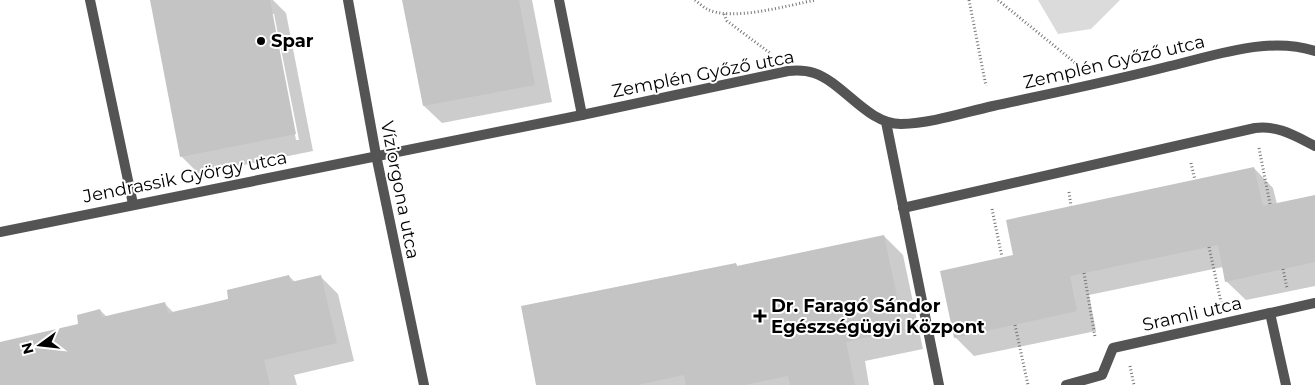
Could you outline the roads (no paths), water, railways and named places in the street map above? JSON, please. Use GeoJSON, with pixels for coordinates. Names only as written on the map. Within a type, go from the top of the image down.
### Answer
{"type":"FeatureCollection","features":[{"type":"Feature","properties":{"kind":"street"},"geometry":{"type":"LineString","coordinates":[[90,0],[133,204]]}},
{"type":"Feature","properties":{"kind":"street","name":"Víziorgona utca"},"geometry":{"type":"LineString","coordinates":[[348,0],[376,155],[424,385]]}},
{"type":"Feature","properties":{"kind":"street"},"geometry":{"type":"LineString","coordinates":[[560,0],[582,115]]}},
{"type":"Feature","properties":{"kind":"street","name":"Zemplén Győző utca"},"geometry":{"type":"LineString","coordinates":[[376,155],[582,115],[788,71],[802,70],[816,73],[875,116],[886,122],[898,124],[932,121],[1100,84],[1242,49],[1285,46],[1315,51]]}},
{"type":"Feature","properties":{"kind":"street"},"geometry":{"type":"LineString","coordinates":[[886,122],[938,385]]}},
{"type":"Feature","properties":{"kind":"street"},"geometry":{"type":"LineString","coordinates":[[903,208],[1255,128],[1281,129],[1315,146]]}},
{"type":"Feature","properties":{"kind":"street","name":"Jendrassik György utca"},"geometry":{"type":"LineString","coordinates":[[0,232],[376,155]]}},
{"type":"Feature","properties":{"kind":"street","name":"Sramli utca"},"geometry":{"type":"LineString","coordinates":[[1066,385],[1102,376],[1113,348],[1315,303]]}},
{"type":"Feature","properties":{"kind":"street"},"geometry":{"type":"LineString","coordinates":[[1270,312],[1286,385]]}},
{"type":"Feature","properties":{"kind":"place","name":"Spar"},"geometry":{"type":"Point","coordinates":[261,41]}},
{"type":"Feature","properties":{"kind":"place","name":"Dr. Faragó Sándor Egészségügyi Központ"},"geometry":{"type":"Point","coordinates":[760,316]}}]}
